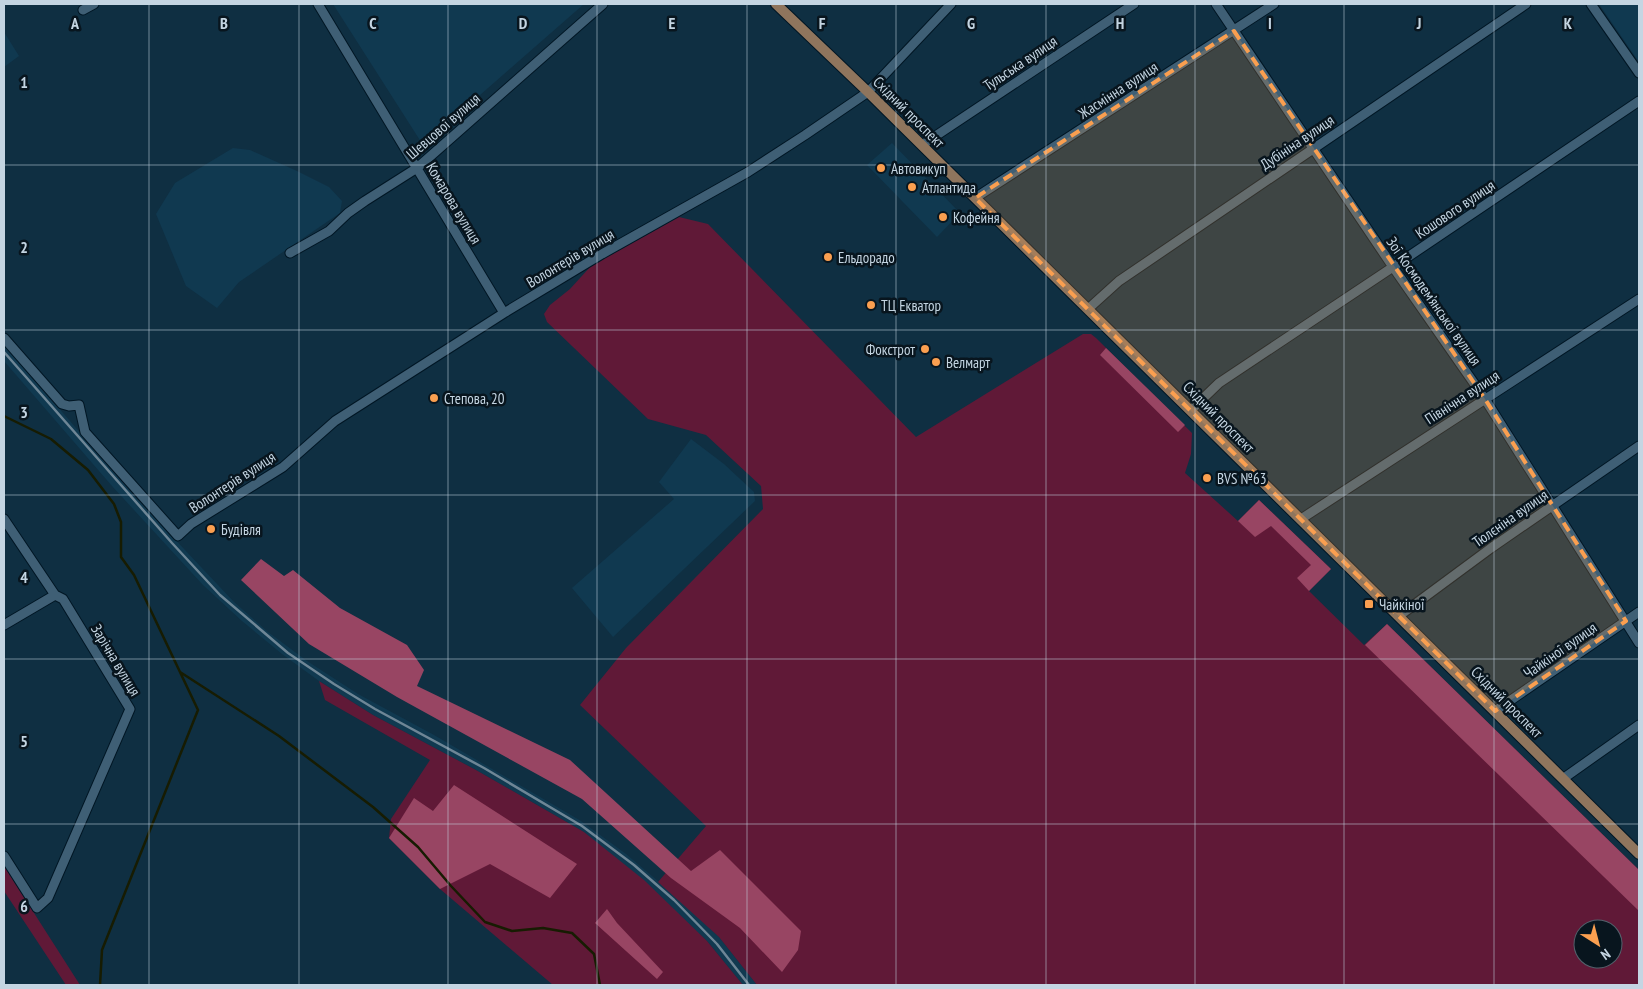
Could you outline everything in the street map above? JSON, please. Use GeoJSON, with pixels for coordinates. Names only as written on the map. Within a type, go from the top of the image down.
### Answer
{"type":"FeatureCollection","features":[{"type":"Feature","properties":{"kind":"main road","name":"Східний проспект"},"geometry":{"type":"LineString","coordinates":[[776,4],[922,145],[1639,854]]}},
{"type":"Feature","properties":{"kind":"street"},"geometry":{"type":"LineString","coordinates":[[83,10],[94,4]]}},
{"type":"Feature","properties":{"kind":"street","name":"Комарова вулиця"},"geometry":{"type":"LineString","coordinates":[[318,4],[504,313]]}},
{"type":"Feature","properties":{"kind":"street","name":"Шевцової вулиця"},"geometry":{"type":"LineString","coordinates":[[290,253],[329,231],[365,200],[417,168],[603,4]]}},
{"type":"Feature","properties":{"kind":"street","name":"Волонтерів вулиця"},"geometry":{"type":"LineString","coordinates":[[4,338],[62,404],[69,406],[79,405],[85,432],[178,536],[191,524],[283,466],[335,421],[504,313],[602,254],[748,172],[868,92],[951,4]]}},
{"type":"Feature","properties":{"kind":"street","name":"Тульська вулиця"},"geometry":{"type":"LineString","coordinates":[[922,145],[1134,4]]}},
{"type":"Feature","properties":{"kind":"street","name":"Зої Космодем’янської вулиця"},"geometry":{"type":"LineString","coordinates":[[1216,4],[1393,267],[1485,399],[1639,643]]}},
{"type":"Feature","properties":{"kind":"street","name":"Жасмінна вулиця"},"geometry":{"type":"LineString","coordinates":[[975,198],[1274,4]]}},
{"type":"Feature","properties":{"kind":"street","name":"Дубініна вулиця"},"geometry":{"type":"LineString","coordinates":[[1088,309],[1119,280],[1526,4]]}},
{"type":"Feature","properties":{"kind":"street"},"geometry":{"type":"LineString","coordinates":[[1591,4],[1639,73]]}},
{"type":"Feature","properties":{"kind":"street","name":"Кошового вулиця"},"geometry":{"type":"LineString","coordinates":[[1190,410],[1219,382],[1639,101]]}},
{"type":"Feature","properties":{"kind":"street","name":"Північна вулиця"},"geometry":{"type":"LineString","coordinates":[[1301,519],[1639,299]]}},
{"type":"Feature","properties":{"kind":"street","name":"Тюлєніна вулиця"},"geometry":{"type":"LineString","coordinates":[[1399,616],[1552,505],[1639,446]]}},
{"type":"Feature","properties":{"kind":"street","name":"Зарічна вулиця"},"geometry":{"type":"LineString","coordinates":[[4,520],[55,595],[63,599],[130,709],[48,898],[37,908],[4,856]]}},
{"type":"Feature","properties":{"kind":"street"},"geometry":{"type":"LineString","coordinates":[[4,624],[55,595]]}},
{"type":"Feature","properties":{"kind":"street","name":"Чайкіної вулиця"},"geometry":{"type":"LineString","coordinates":[[1495,711],[1639,612]]}},
{"type":"Feature","properties":{"kind":"street"},"geometry":{"type":"LineString","coordinates":[[1564,778],[1639,725]]}},
{"type":"Feature","properties":{"kind":"highlighted area"},"geometry":{"type":"Polygon","coordinates":[[[1234,31],[1485,399],[1626,621],[1495,711],[975,198],[1234,31]]]}},
{"type":"Feature","properties":{"kind":"shaded area"},"geometry":{"type":"Polygon","coordinates":[[[333,4],[584,4],[423,145],[333,4]]]}},
{"type":"Feature","properties":{"kind":"shaded area"},"geometry":{"type":"Polygon","coordinates":[[[1599,4],[1639,4],[1639,62],[1599,4]]]}},
{"type":"Feature","properties":{"kind":"shaded area"},"geometry":{"type":"Polygon","coordinates":[[[4,32],[19,56],[4,67],[4,32]]]}},
{"type":"Feature","properties":{"kind":"shaded area"},"geometry":{"type":"Polygon","coordinates":[[[892,143],[960,213],[937,237],[867,165],[892,143]]]}},
{"type":"Feature","properties":{"kind":"shaded area"},"geometry":{"type":"Polygon","coordinates":[[[233,148],[250,150],[297,171],[329,187],[342,201],[340,213],[239,282],[217,308],[186,286],[156,214],[175,183],[233,148]]]}},
{"type":"Feature","properties":{"kind":"shaded area"},"geometry":{"type":"Polygon","coordinates":[[[679,217],[708,224],[916,437],[1083,334],[1091,334],[1192,433],[1191,454],[1185,473],[1238,521],[1259,500],[1331,569],[1309,591],[1364,645],[1387,624],[1639,870],[1639,985],[757,985],[719,937],[658,882],[706,826],[580,705],[626,648],[763,509],[761,486],[706,435],[648,419],[547,322],[544,314],[550,305],[570,289],[591,266],[679,217]]]}},
{"type":"Feature","properties":{"kind":"shaded area"},"geometry":{"type":"Polygon","coordinates":[[[4,344],[135,497],[234,602],[268,632],[307,661],[358,694],[434,735],[581,821],[626,854],[686,905],[719,937],[757,985],[743,985],[707,941],[584,832],[476,770],[373,715],[319,681],[242,621],[203,585],[112,486],[4,361],[4,344]]]}},
{"type":"Feature","properties":{"kind":"shaded area"},"geometry":{"type":"Polygon","coordinates":[[[1106,348],[1185,425],[1178,432],[1100,355],[1106,348]]]}},
{"type":"Feature","properties":{"kind":"shaded area"},"geometry":{"type":"Polygon","coordinates":[[[691,439],[724,464],[754,492],[755,501],[613,637],[572,588],[674,499],[659,482],[691,439]]]}},
{"type":"Feature","properties":{"kind":"shaded area"},"geometry":{"type":"Polygon","coordinates":[[[1259,500],[1331,569],[1309,591],[1297,578],[1311,565],[1271,526],[1255,537],[1238,521],[1259,500]]]}},
{"type":"Feature","properties":{"kind":"shaded area"},"geometry":{"type":"Polygon","coordinates":[[[261,559],[284,576],[293,570],[340,608],[407,645],[424,670],[417,686],[570,760],[691,871],[720,850],[801,931],[798,950],[782,972],[740,928],[671,878],[582,799],[397,697],[309,644],[241,580],[261,559]]]}},
{"type":"Feature","properties":{"kind":"shaded area"},"geometry":{"type":"Polygon","coordinates":[[[1387,624],[1639,870],[1639,911],[1365,645],[1387,624]]]}},
{"type":"Feature","properties":{"kind":"shaded area"},"geometry":{"type":"Polygon","coordinates":[[[319,681],[373,715],[476,770],[584,832],[644,880],[707,941],[743,985],[553,985],[440,889],[389,838],[391,819],[430,760],[325,700],[319,681]]]}},
{"type":"Feature","properties":{"kind":"shaded area"},"geometry":{"type":"Polygon","coordinates":[[[454,785],[577,864],[550,898],[490,864],[440,889],[389,838],[414,798],[433,811],[454,785]]]}},
{"type":"Feature","properties":{"kind":"shaded area"},"geometry":{"type":"Polygon","coordinates":[[[4,866],[80,985],[66,985],[4,891],[4,866]]]}},
{"type":"Feature","properties":{"kind":"shaded area"},"geometry":{"type":"Polygon","coordinates":[[[607,909],[617,923],[663,972],[657,979],[595,923],[607,909]]]}},
{"type":"Feature","properties":{"kind":"waterway"},"geometry":{"type":"LineString","coordinates":[[4,416],[51,439],[88,470],[114,504],[121,522],[121,557],[134,575],[198,710],[102,950],[100,985]]}},
{"type":"Feature","properties":{"kind":"waterway"},"geometry":{"type":"LineString","coordinates":[[180,672],[279,736],[373,807],[418,847],[485,922],[512,931],[543,928],[572,933],[594,954],[600,985]]}},
{"type":"Feature","properties":{"kind":"railway"},"geometry":{"type":"LineString","coordinates":[[4,352],[220,595],[288,653],[375,709],[484,768],[582,826],[634,865],[674,900],[717,944],[749,985]]}},
{"type":"Feature","properties":{"kind":"place","name":"Автовикуп"},"geometry":{"type":"Point","coordinates":[881,168]}},
{"type":"Feature","properties":{"kind":"place","name":"Атлантида"},"geometry":{"type":"Point","coordinates":[912,187]}},
{"type":"Feature","properties":{"kind":"place","name":"Кофейня"},"geometry":{"type":"Point","coordinates":[943,217]}},
{"type":"Feature","properties":{"kind":"place","name":"Ельдорадо"},"geometry":{"type":"Point","coordinates":[828,257]}},
{"type":"Feature","properties":{"kind":"place","name":"ТЦ Екватор"},"geometry":{"type":"Point","coordinates":[871,305]}},
{"type":"Feature","properties":{"kind":"place","name":"Фокстрот"},"geometry":{"type":"Point","coordinates":[925,349]}},
{"type":"Feature","properties":{"kind":"place","name":"Велмарт"},"geometry":{"type":"Point","coordinates":[936,362]}},
{"type":"Feature","properties":{"kind":"place","name":"Степова, 20"},"geometry":{"type":"Point","coordinates":[434,398]}},
{"type":"Feature","properties":{"kind":"place","name":"BVS №63"},"geometry":{"type":"Point","coordinates":[1207,478]}},
{"type":"Feature","properties":{"kind":"place","name":"Будівля"},"geometry":{"type":"Point","coordinates":[211,529]}},
{"type":"Feature","properties":{"kind":"place","name":"Чайкіної"},"geometry":{"type":"Point","coordinates":[1369,604]}}]}
